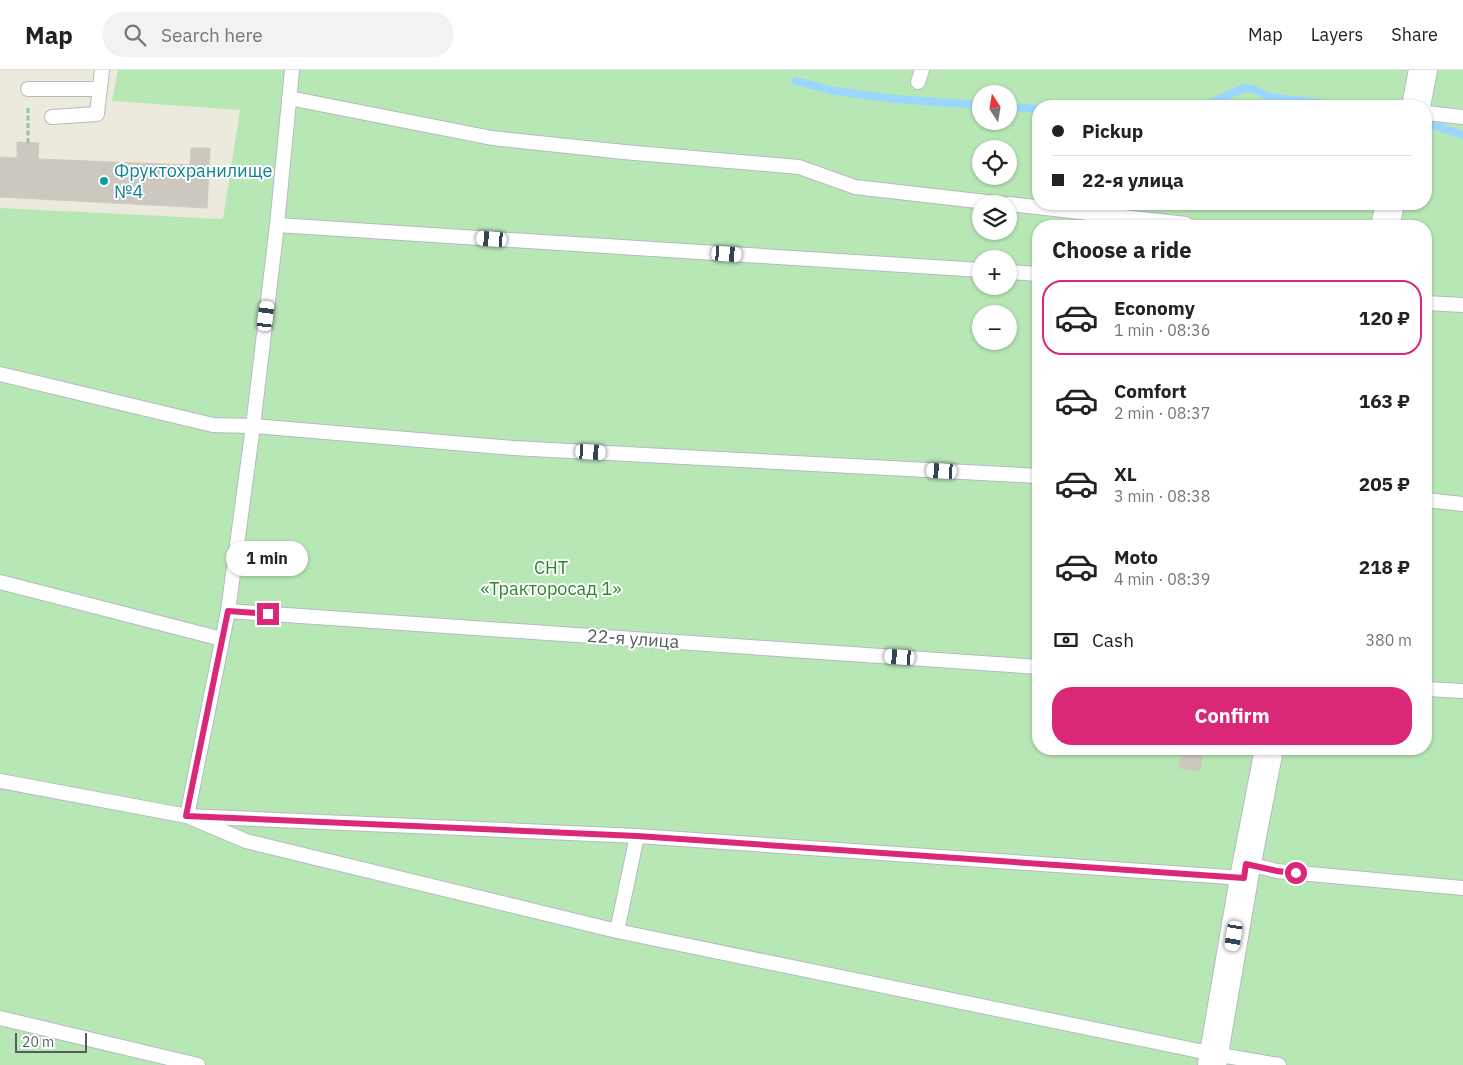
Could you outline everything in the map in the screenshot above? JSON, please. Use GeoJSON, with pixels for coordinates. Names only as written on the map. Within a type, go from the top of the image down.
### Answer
{"type":"FeatureCollection","features":[{"type":"Feature","properties":{"kind":"street"},"geometry":{"type":"LineString","coordinates":[[1417,100],[1423,70]]}},
{"type":"Feature","properties":{"kind":"street"},"geometry":{"type":"LineString","coordinates":[[1213,1060],[1245,871],[1268,755]]}},
{"type":"Feature","properties":{"kind":"lane"},"geometry":{"type":"LineString","coordinates":[[52,117],[97,114],[102,70]]}},
{"type":"Feature","properties":{"kind":"lane"},"geometry":{"type":"LineString","coordinates":[[186,816],[228,611],[253,426],[277,225],[292,70]]}},
{"type":"Feature","properties":{"kind":"lane"},"geometry":{"type":"LineString","coordinates":[[28,89],[100,89]]}},
{"type":"Feature","properties":{"kind":"lane"},"geometry":{"type":"LineString","coordinates":[[289,98],[492,138],[799,168],[856,187],[972,200]]}},
{"type":"Feature","properties":{"kind":"lane"},"geometry":{"type":"LineString","coordinates":[[1432,114],[1463,117]]}},
{"type":"Feature","properties":{"kind":"lane"},"geometry":{"type":"LineString","coordinates":[[1017,205],[1032,207]]}},
{"type":"Feature","properties":{"kind":"lane"},"geometry":{"type":"LineString","coordinates":[[1062,210],[1151,220]]}},
{"type":"Feature","properties":{"kind":"lane"},"geometry":{"type":"LineString","coordinates":[[277,225],[972,269]]}},
{"type":"Feature","properties":{"kind":"lane"},"geometry":{"type":"LineString","coordinates":[[1017,273],[1032,274]]}},
{"type":"Feature","properties":{"kind":"lane"},"geometry":{"type":"LineString","coordinates":[[1432,303],[1463,305]]}},
{"type":"Feature","properties":{"kind":"lane"},"geometry":{"type":"LineString","coordinates":[[0,374],[213,425],[253,426],[514,448],[1032,476]]}},
{"type":"Feature","properties":{"kind":"lane"},"geometry":{"type":"LineString","coordinates":[[1432,501],[1463,504]]}},
{"type":"Feature","properties":{"kind":"lane"},"geometry":{"type":"LineString","coordinates":[[0,582],[222,639]]}},
{"type":"Feature","properties":{"kind":"lane","name":"22-я улица"},"geometry":{"type":"LineString","coordinates":[[228,611],[1032,667]]}},
{"type":"Feature","properties":{"kind":"lane"},"geometry":{"type":"LineString","coordinates":[[1432,689],[1463,691]]}},
{"type":"Feature","properties":{"kind":"lane"},"geometry":{"type":"LineString","coordinates":[[0,781],[186,816],[637,836],[1245,871],[1277,871],[1463,888]]}},
{"type":"Feature","properties":{"kind":"lane"},"geometry":{"type":"LineString","coordinates":[[186,816],[246,842],[617,931],[1213,1060],[1279,1065]]}},
{"type":"Feature","properties":{"kind":"lane"},"geometry":{"type":"LineString","coordinates":[[617,931],[637,836]]}},
{"type":"Feature","properties":{"kind":"lane"},"geometry":{"type":"LineString","coordinates":[[0,1018],[198,1065]]}},
{"type":"Feature","properties":{"kind":"path"},"geometry":{"type":"LineString","coordinates":[[28,89],[28,143]]}},
{"type":"Feature","properties":{"kind":"green space","name":"СНТ «Тракторосад 1»"},"geometry":{"type":"Polygon","coordinates":[[[118,70],[1463,70],[1463,1065],[0,1065],[0,208],[223,219],[240,110],[112,101],[118,70]]]}},
{"type":"Feature","properties":{"kind":"building","name":"Фруктохранилище №4"},"geometry":{"type":"Polygon","coordinates":[[[17,142],[39,143],[38,159],[190,165],[191,148],[210,148],[207,208],[0,197],[0,157],[17,158],[17,142]]]}},
{"type":"Feature","properties":{"kind":"building"},"geometry":{"type":"Polygon","coordinates":[[[1181,755],[1202,755],[1200,771],[1179,768],[1181,755]]]}},
{"type":"Feature","properties":{"kind":"waterway"},"geometry":{"type":"LineString","coordinates":[[796,81],[834,91],[895,99],[972,104]]}},
{"type":"Feature","properties":{"kind":"waterway"},"geometry":{"type":"LineString","coordinates":[[1217,100],[1244,88],[1253,89],[1270,97],[1294,100]]}},
{"type":"Feature","properties":{"kind":"waterway"},"geometry":{"type":"LineString","coordinates":[[1018,108],[1032,109]]}},
{"type":"Feature","properties":{"kind":"waterway"},"geometry":{"type":"LineString","coordinates":[[1432,125],[1463,135]]}},
{"type":"Feature","properties":{"kind":"place","name":"Фруктохранилище №4"},"geometry":{"type":"Point","coordinates":[104,181]}},
{"type":"Feature","properties":{"kind":"route"},"geometry":{"type":"LineString","coordinates":[[268,614],[228,611],[186,816],[637,836],[1244,878],[1246,864],[1296,873]]}}]}
